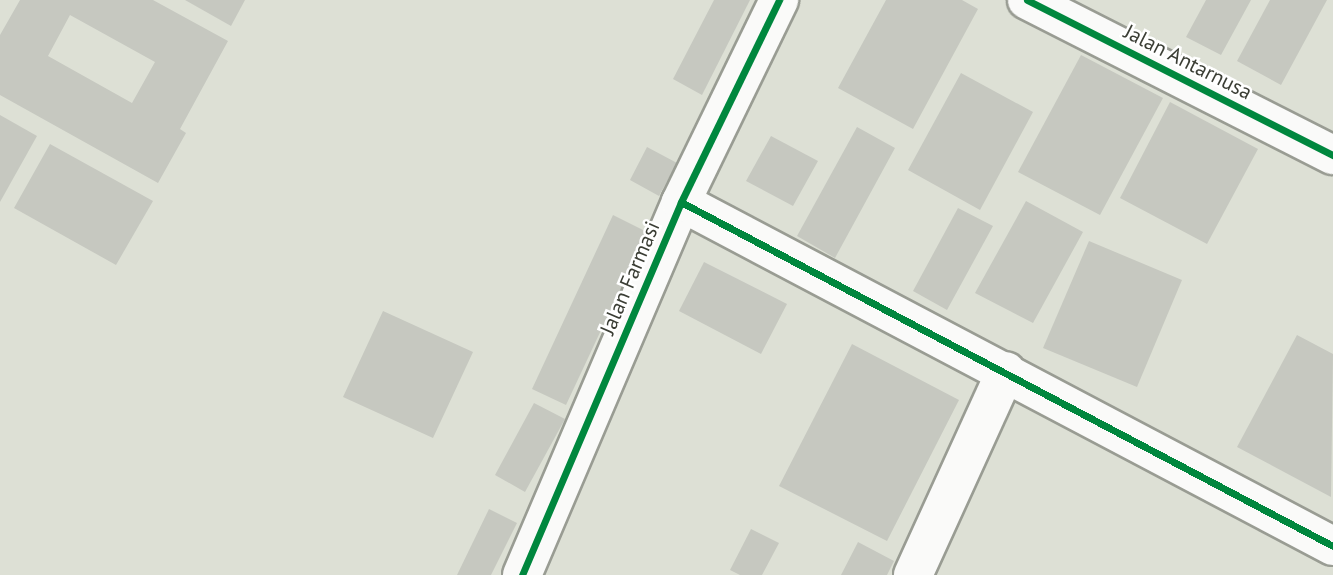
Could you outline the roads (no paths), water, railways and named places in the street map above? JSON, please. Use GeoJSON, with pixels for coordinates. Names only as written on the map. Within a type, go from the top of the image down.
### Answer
{"type":"FeatureCollection","features":[{"type":"Feature","properties":{"kind":"street","name":"Jalan Farmasi"},"geometry":{"type":"LineString","coordinates":[[523,575],[681,202],[779,0]]}},
{"type":"Feature","properties":{"kind":"street","name":"Jalan Antarnusa"},"geometry":{"type":"LineString","coordinates":[[1027,0],[1333,155]]}},
{"type":"Feature","properties":{"kind":"street"},"geometry":{"type":"LineString","coordinates":[[681,202],[1006,371],[1333,546]]}},
{"type":"Feature","properties":{"kind":"street"},"geometry":{"type":"LineString","coordinates":[[913,575],[1006,371]]}}]}
